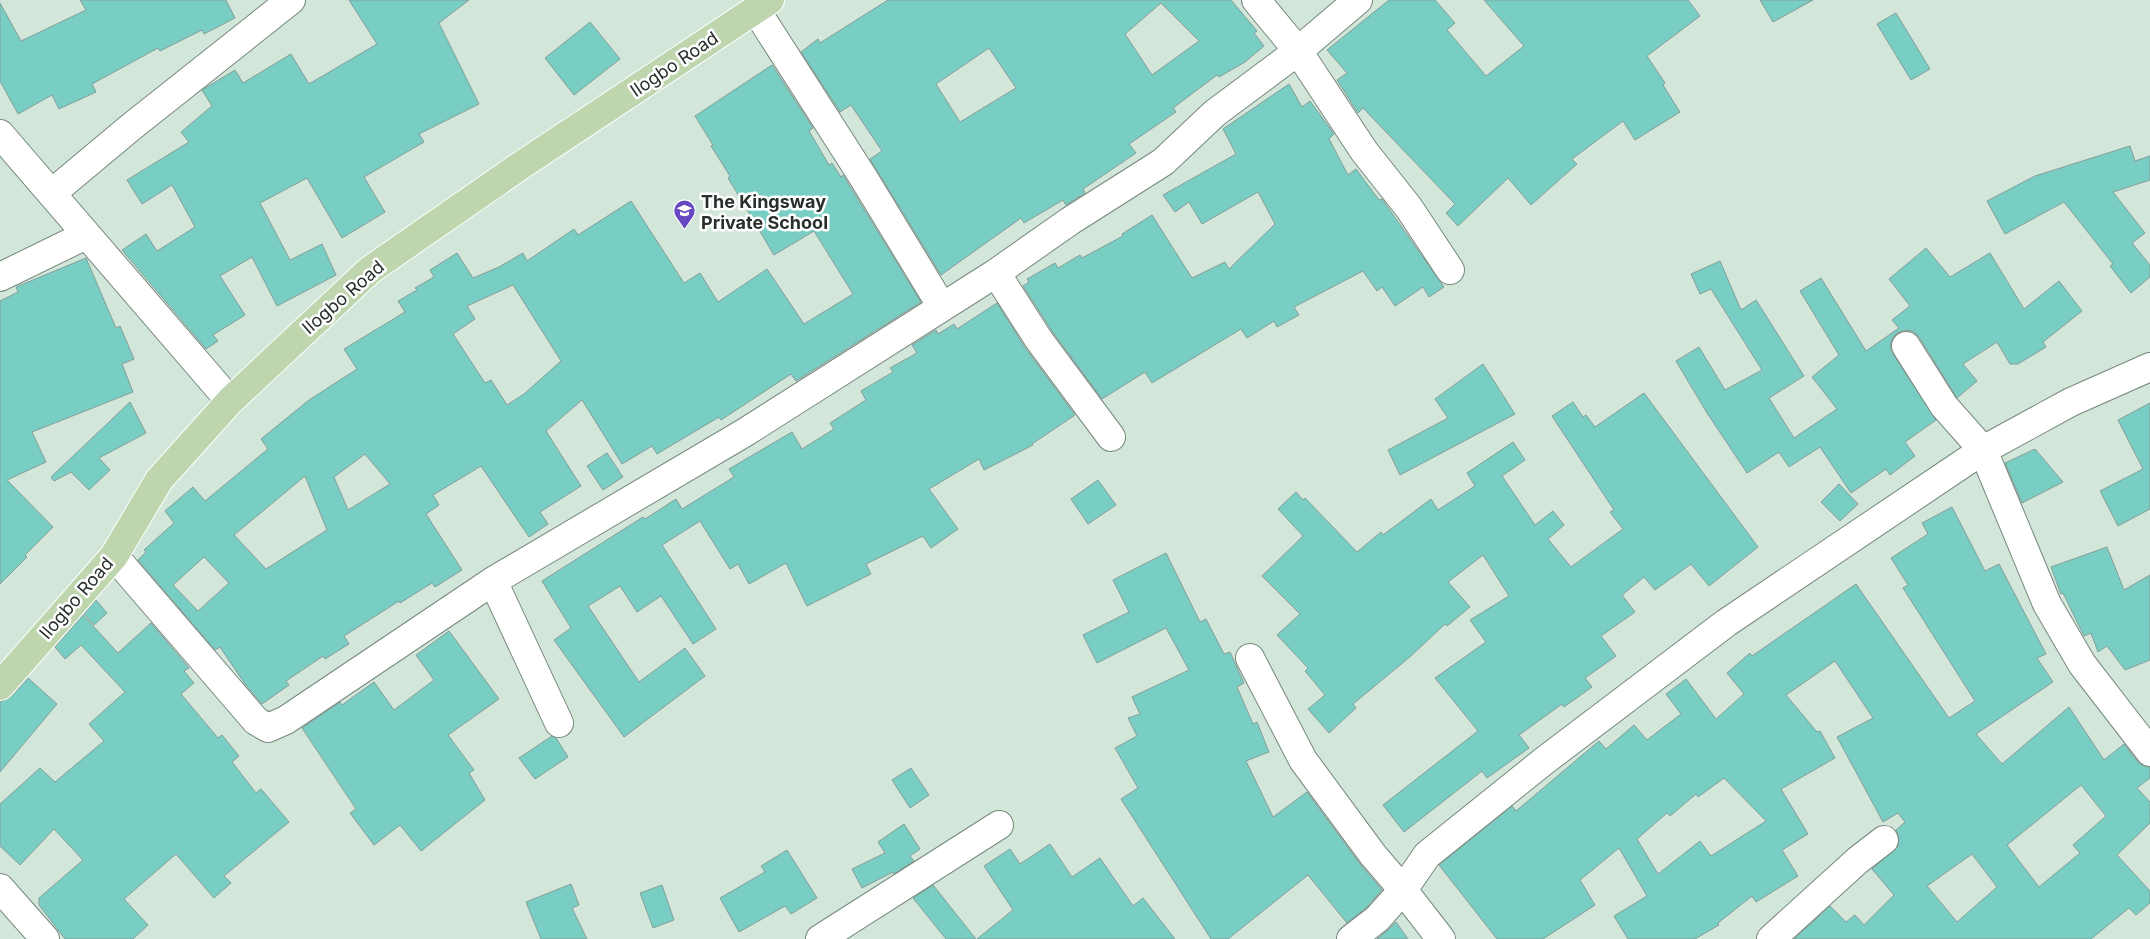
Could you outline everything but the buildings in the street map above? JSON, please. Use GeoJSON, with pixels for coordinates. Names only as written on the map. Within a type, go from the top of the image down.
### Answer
{"type":"FeatureCollection","features":[{"type":"Feature","properties":{"kind":"main road","name":"Ilogbo Road"},"geometry":{"type":"LineString","coordinates":[[0,686],[114,556],[159,480],[230,401],[370,270],[517,168],[763,5]]}},
{"type":"Feature","properties":{"kind":"street"},"geometry":{"type":"LineString","coordinates":[[52,193],[131,126],[291,0]]}},
{"type":"Feature","properties":{"kind":"street"},"geometry":{"type":"LineString","coordinates":[[1256,0],[1298,51],[1364,151],[1409,208],[1450,270]]}},
{"type":"Feature","properties":{"kind":"street"},"geometry":{"type":"LineString","coordinates":[[114,556],[256,721],[268,728],[286,720],[493,581],[744,433],[996,273],[1070,221],[1163,162],[1215,113],[1298,51],[1358,0]]}},
{"type":"Feature","properties":{"kind":"street"},"geometry":{"type":"LineString","coordinates":[[763,5],[863,177],[942,307]]}},
{"type":"Feature","properties":{"kind":"street"},"geometry":{"type":"LineString","coordinates":[[0,134],[230,401]]}},
{"type":"Feature","properties":{"kind":"street"},"geometry":{"type":"LineString","coordinates":[[0,277],[86,235]]}},
{"type":"Feature","properties":{"kind":"street"},"geometry":{"type":"LineString","coordinates":[[996,273],[1039,340],[1111,437]]}},
{"type":"Feature","properties":{"kind":"street"},"geometry":{"type":"LineString","coordinates":[[1906,346],[1944,406],[1983,450],[2048,604],[2082,664],[2150,752]]}},
{"type":"Feature","properties":{"kind":"street"},"geometry":{"type":"LineString","coordinates":[[1351,939],[1377,918],[1403,890],[1427,855],[1544,762],[1726,623],[1983,450],[2071,402],[2150,367]]}},
{"type":"Feature","properties":{"kind":"street"},"geometry":{"type":"LineString","coordinates":[[493,581],[559,723]]}},
{"type":"Feature","properties":{"kind":"street"},"geometry":{"type":"LineString","coordinates":[[1250,658],[1303,760],[1374,855],[1441,939]]}},
{"type":"Feature","properties":{"kind":"street"},"geometry":{"type":"LineString","coordinates":[[820,939],[999,825]]}},
{"type":"Feature","properties":{"kind":"street"},"geometry":{"type":"LineString","coordinates":[[1772,939],[1858,860],[1884,840]]}},
{"type":"Feature","properties":{"kind":"street"},"geometry":{"type":"LineString","coordinates":[[0,888],[45,939]]}},
{"type":"Feature","properties":{"kind":"place","name":"The Kingsway Private School"},"geometry":{"type":"Point","coordinates":[685,230]}}]}
